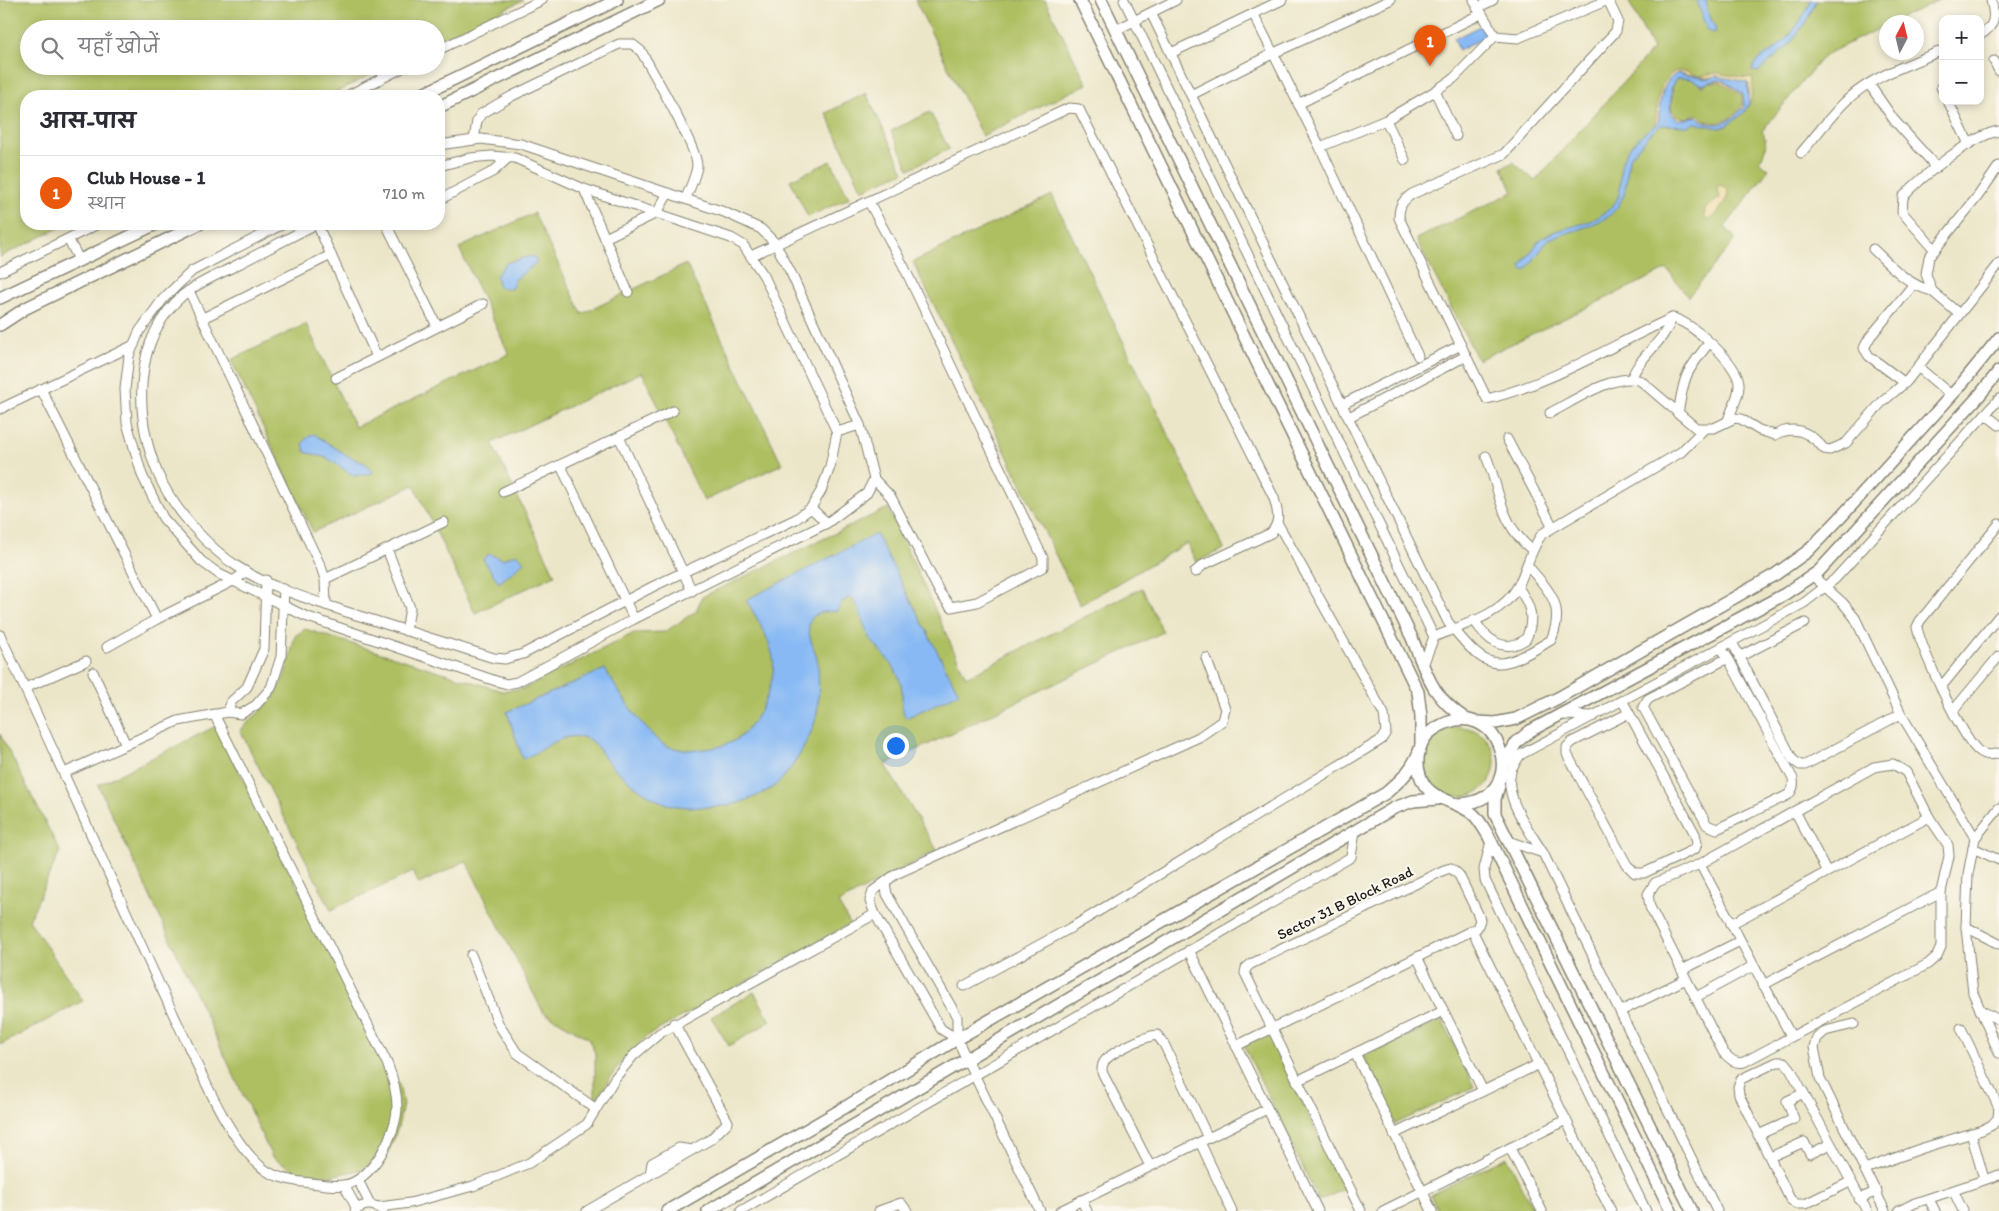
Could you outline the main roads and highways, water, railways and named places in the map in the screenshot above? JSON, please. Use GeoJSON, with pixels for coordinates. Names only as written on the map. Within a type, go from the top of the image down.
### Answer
{"type":"FeatureCollection","features":[{"type":"Feature","properties":{"kind":"water"},"geometry":{"type":"Polygon","coordinates":[[[1697,0],[1706,0],[1707,10],[1716,29],[1714,33],[1707,31],[1697,0]]]}},
{"type":"Feature","properties":{"kind":"water"},"geometry":{"type":"Polygon","coordinates":[[[1811,0],[1817,0],[1807,20],[1789,45],[1758,72],[1752,71],[1756,63],[1777,48],[1789,35],[1802,18],[1811,0]]]}},
{"type":"Feature","properties":{"kind":"water"},"geometry":{"type":"Polygon","coordinates":[[[1482,25],[1488,36],[1459,50],[1454,39],[1482,25]]]}},
{"type":"Feature","properties":{"kind":"water"},"geometry":{"type":"Polygon","coordinates":[[[1678,73],[1706,79],[1716,76],[1747,82],[1749,104],[1744,113],[1726,126],[1719,128],[1695,123],[1687,126],[1661,125],[1652,132],[1629,158],[1625,193],[1617,208],[1608,217],[1589,226],[1549,239],[1526,270],[1522,270],[1521,266],[1538,242],[1545,236],[1599,217],[1613,206],[1619,194],[1624,156],[1637,140],[1658,123],[1662,94],[1667,82],[1678,73]],[[1676,79],[1671,87],[1670,109],[1679,120],[1697,116],[1703,121],[1710,123],[1722,123],[1734,117],[1744,106],[1743,94],[1724,81],[1720,80],[1702,85],[1691,79],[1676,79]]]}},
{"type":"Feature","properties":{"kind":"water"},"geometry":{"type":"Polygon","coordinates":[[[531,256],[536,258],[536,263],[516,279],[511,289],[499,287],[496,276],[506,263],[531,256]]]}},
{"type":"Feature","properties":{"kind":"water"},"geometry":{"type":"Polygon","coordinates":[[[314,434],[348,456],[366,464],[373,473],[354,476],[327,458],[305,452],[303,443],[309,436],[314,434]]]}},
{"type":"Feature","properties":{"kind":"water"},"geometry":{"type":"Polygon","coordinates":[[[876,534],[959,693],[906,718],[903,709],[902,688],[895,669],[871,639],[859,609],[850,597],[842,602],[837,611],[817,614],[809,623],[810,635],[818,665],[819,692],[816,718],[804,746],[786,775],[772,788],[763,793],[723,806],[696,807],[668,804],[655,799],[635,786],[611,765],[591,741],[582,737],[574,736],[558,740],[523,759],[507,712],[605,669],[642,723],[659,741],[667,746],[693,750],[713,748],[737,739],[752,724],[764,703],[769,691],[773,668],[773,658],[769,643],[746,600],[876,534]]]}},
{"type":"Feature","properties":{"kind":"water"},"geometry":{"type":"Polygon","coordinates":[[[489,554],[503,559],[512,555],[519,555],[524,562],[499,583],[483,559],[489,554]]]}},
{"type":"Feature","properties":{"kind":"place","name":"Club House - 1"},"geometry":{"type":"Point","coordinates":[1430,66]}}]}
